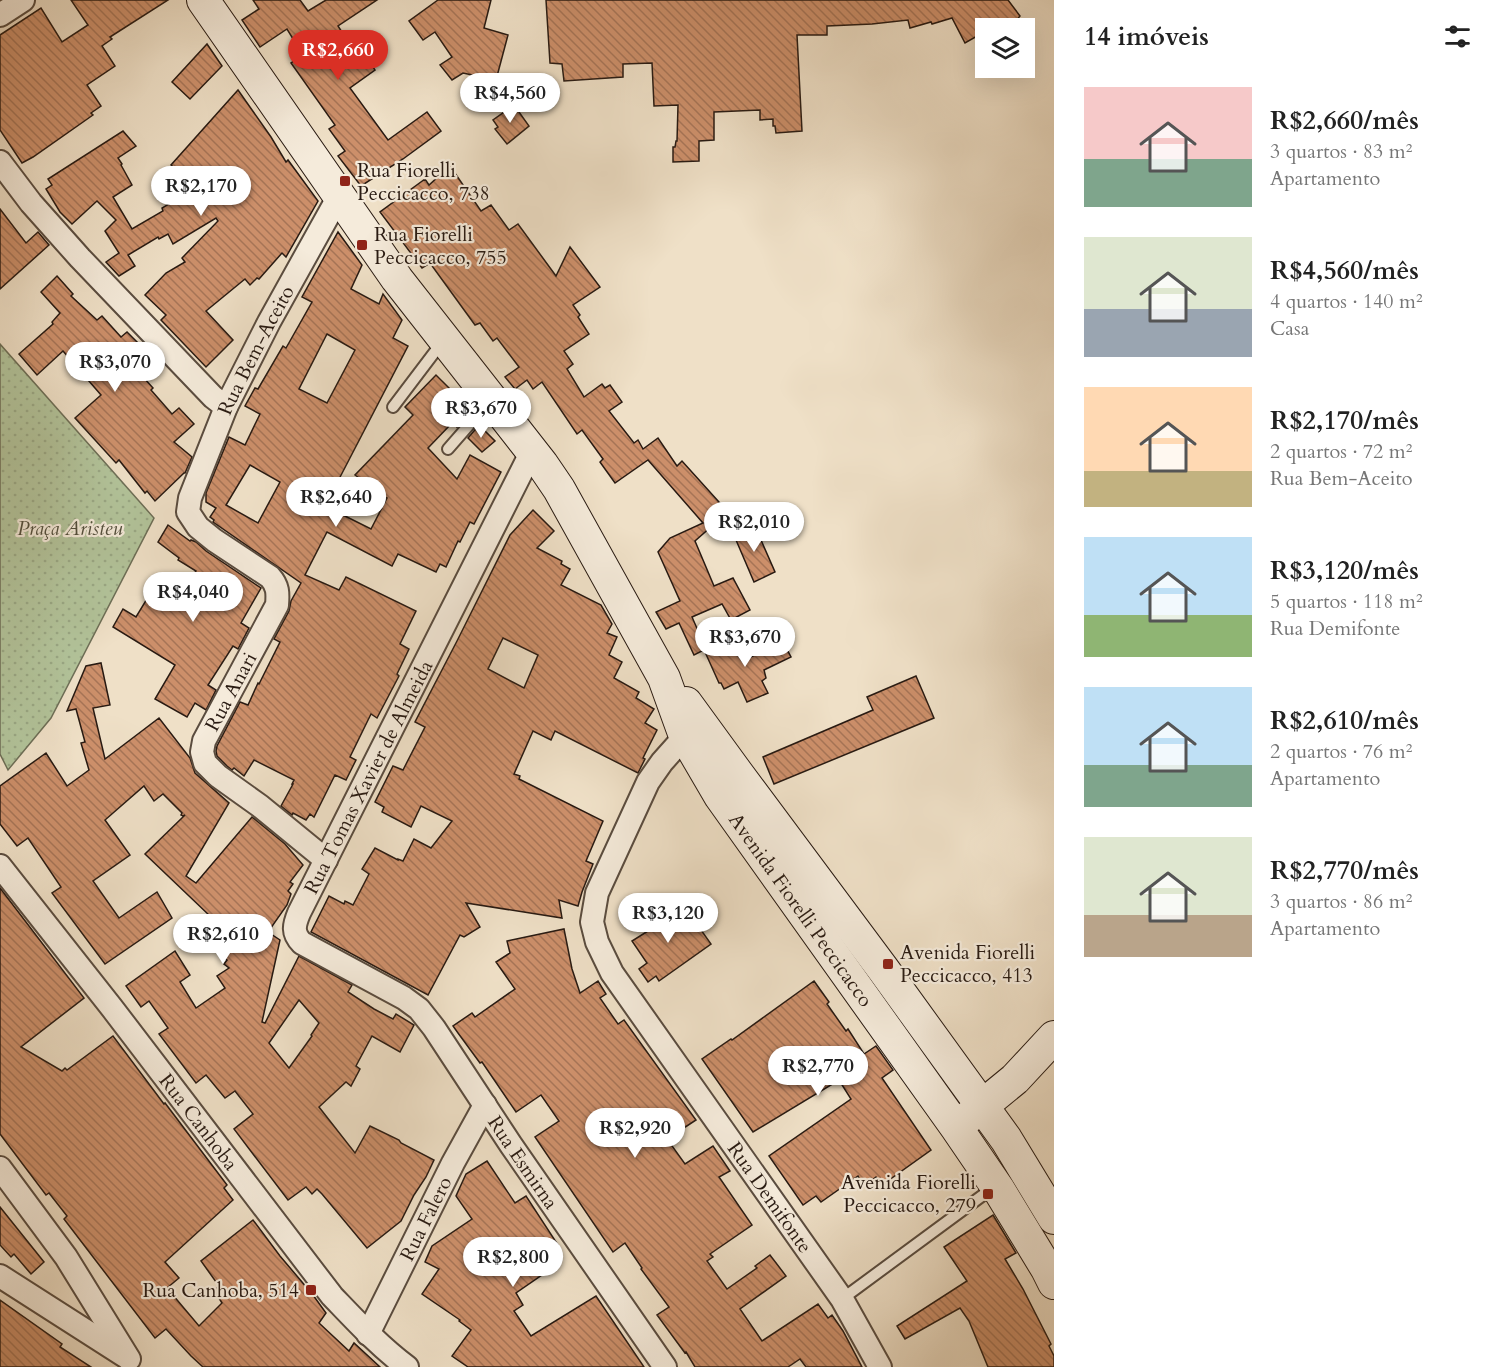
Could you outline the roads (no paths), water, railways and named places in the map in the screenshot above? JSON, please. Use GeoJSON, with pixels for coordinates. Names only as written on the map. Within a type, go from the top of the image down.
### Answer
{"type":"FeatureCollection","features":[{"type":"Feature","properties":{"kind":"main road","name":"Avenida Fiorelli Peccicacco"},"geometry":{"type":"LineString","coordinates":[[203,0],[397,279],[532,451],[559,489],[692,728],[720,796],[996,1185],[1054,1283]]}},
{"type":"Feature","properties":{"kind":"main road","name":"Avenida Fiorelli Peccicacco"},"geometry":{"type":"LineString","coordinates":[[692,728],[737,773],[883,969],[1006,1139],[1054,1218]]}},
{"type":"Feature","properties":{"kind":"main road"},"geometry":{"type":"LineString","coordinates":[[956,1127],[1049,1049]]}},
{"type":"Feature","properties":{"kind":"street"},"geometry":{"type":"LineString","coordinates":[[0,15],[23,0]]}},
{"type":"Feature","properties":{"kind":"street"},"geometry":{"type":"LineString","coordinates":[[0,162],[31,203],[80,258],[213,397],[226,407]]}},
{"type":"Feature","properties":{"kind":"street","name":"Rua Bem-Aceito"},"geometry":{"type":"LineString","coordinates":[[188,512],[190,498],[226,407],[269,322],[339,196]]}},
{"type":"Feature","properties":{"kind":"street","name":"Rua Tomas Xavier de Almeida"},"geometry":{"type":"LineString","coordinates":[[484,1105],[419,1009],[404,998],[302,943],[294,932],[294,924],[532,451]]}},
{"type":"Feature","properties":{"kind":"street","name":"Rua Anari"},"geometry":{"type":"LineString","coordinates":[[188,512],[198,527],[213,540],[270,577],[277,585],[278,594],[277,605],[204,741],[202,752],[206,763],[218,776],[260,806],[326,860]]}},
{"type":"Feature","properties":{"kind":"street","name":"Rua Demifonte"},"geometry":{"type":"LineString","coordinates":[[692,728],[648,782],[597,893],[592,922],[597,942],[612,973],[842,1299],[880,1367]]}},
{"type":"Feature","properties":{"kind":"street","name":"Rua Canhoba"},"geometry":{"type":"LineString","coordinates":[[0,866],[112,1008],[332,1296],[390,1355],[407,1367]]}},
{"type":"Feature","properties":{"kind":"street","name":"Rua Falero"},"geometry":{"type":"LineString","coordinates":[[368,1334],[484,1105]]}},
{"type":"Feature","properties":{"kind":"street","name":"Rua Esmirna"},"geometry":{"type":"LineString","coordinates":[[484,1105],[665,1367]]}},
{"type":"Feature","properties":{"kind":"street"},"geometry":{"type":"LineString","coordinates":[[0,1168],[66,1257],[135,1363]]}},
{"type":"Feature","properties":{"kind":"street"},"geometry":{"type":"LineString","coordinates":[[0,1276],[135,1363]]}},
{"type":"Feature","properties":{"kind":"lane"},"geometry":{"type":"LineString","coordinates":[[393,407],[444,339]]}},
{"type":"Feature","properties":{"kind":"lane"},"geometry":{"type":"LineString","coordinates":[[448,449],[491,399]]}},
{"type":"Feature","properties":{"kind":"lane"},"geometry":{"type":"LineString","coordinates":[[842,1299],[996,1185]]}},
{"type":"Feature","properties":{"kind":"place","name":"Rua Fiorelli Peccicacco, 738"},"geometry":{"type":"Point","coordinates":[345,181]}},
{"type":"Feature","properties":{"kind":"place","name":"Rua Fiorelli Peccicacco, 755"},"geometry":{"type":"Point","coordinates":[362,245]}},
{"type":"Feature","properties":{"kind":"place","name":"Avenida Fiorelli Peccicacco, 413"},"geometry":{"type":"Point","coordinates":[888,964]}},
{"type":"Feature","properties":{"kind":"place","name":"Avenida Fiorelli Peccicacco, 279"},"geometry":{"type":"Point","coordinates":[988,1194]}},
{"type":"Feature","properties":{"kind":"place","name":"Rua Canhoba, 514"},"geometry":{"type":"Point","coordinates":[311,1290]}},
{"type":"Feature","properties":{"kind":"park label","name":"Praça Aristeu"},"geometry":{"type":"Point","coordinates":[70,528]}}]}
